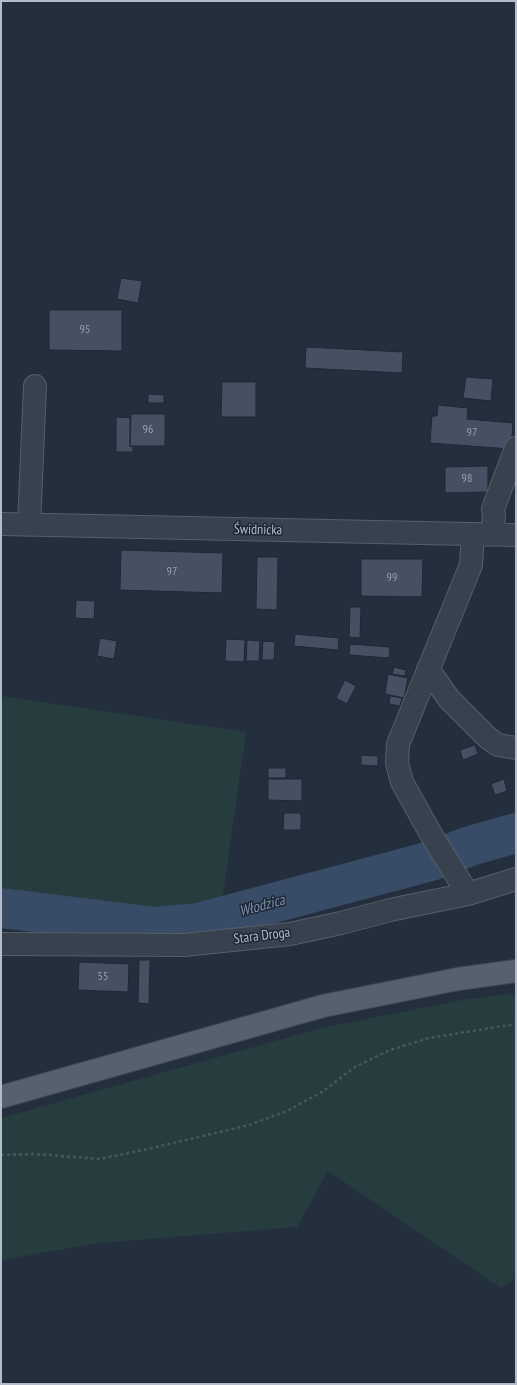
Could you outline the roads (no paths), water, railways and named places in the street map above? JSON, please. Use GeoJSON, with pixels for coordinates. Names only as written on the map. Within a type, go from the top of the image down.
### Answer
{"type":"FeatureCollection","features":[{"type":"Feature","properties":{"kind":"main road"},"geometry":{"type":"LineString","coordinates":[[1,1097],[323,1006],[458,979],[516,971]]}},
{"type":"Feature","properties":{"kind":"street"},"geometry":{"type":"LineString","coordinates":[[29,525],[35,386]]}},
{"type":"Feature","properties":{"kind":"street"},"geometry":{"type":"LineString","coordinates":[[465,889],[432,836],[402,782],[397,763],[398,744],[471,565],[482,534],[494,517],[493,509],[516,448]]}},
{"type":"Feature","properties":{"kind":"street","name":"Świdnicka"},"geometry":{"type":"LineString","coordinates":[[1,524],[516,535]]}},
{"type":"Feature","properties":{"kind":"street"},"geometry":{"type":"LineString","coordinates":[[428,669],[449,699],[488,738],[498,745],[516,748]]}},
{"type":"Feature","properties":{"kind":"street","name":"Stara Droga"},"geometry":{"type":"LineString","coordinates":[[1,944],[184,945],[290,934],[341,923],[465,889],[516,879]]}},
{"type":"Feature","properties":{"kind":"waterway","name":"Włodzica"},"geometry":{"type":"LineString","coordinates":[[1,908],[156,927],[198,923],[431,861],[470,846],[516,833]]}}]}
